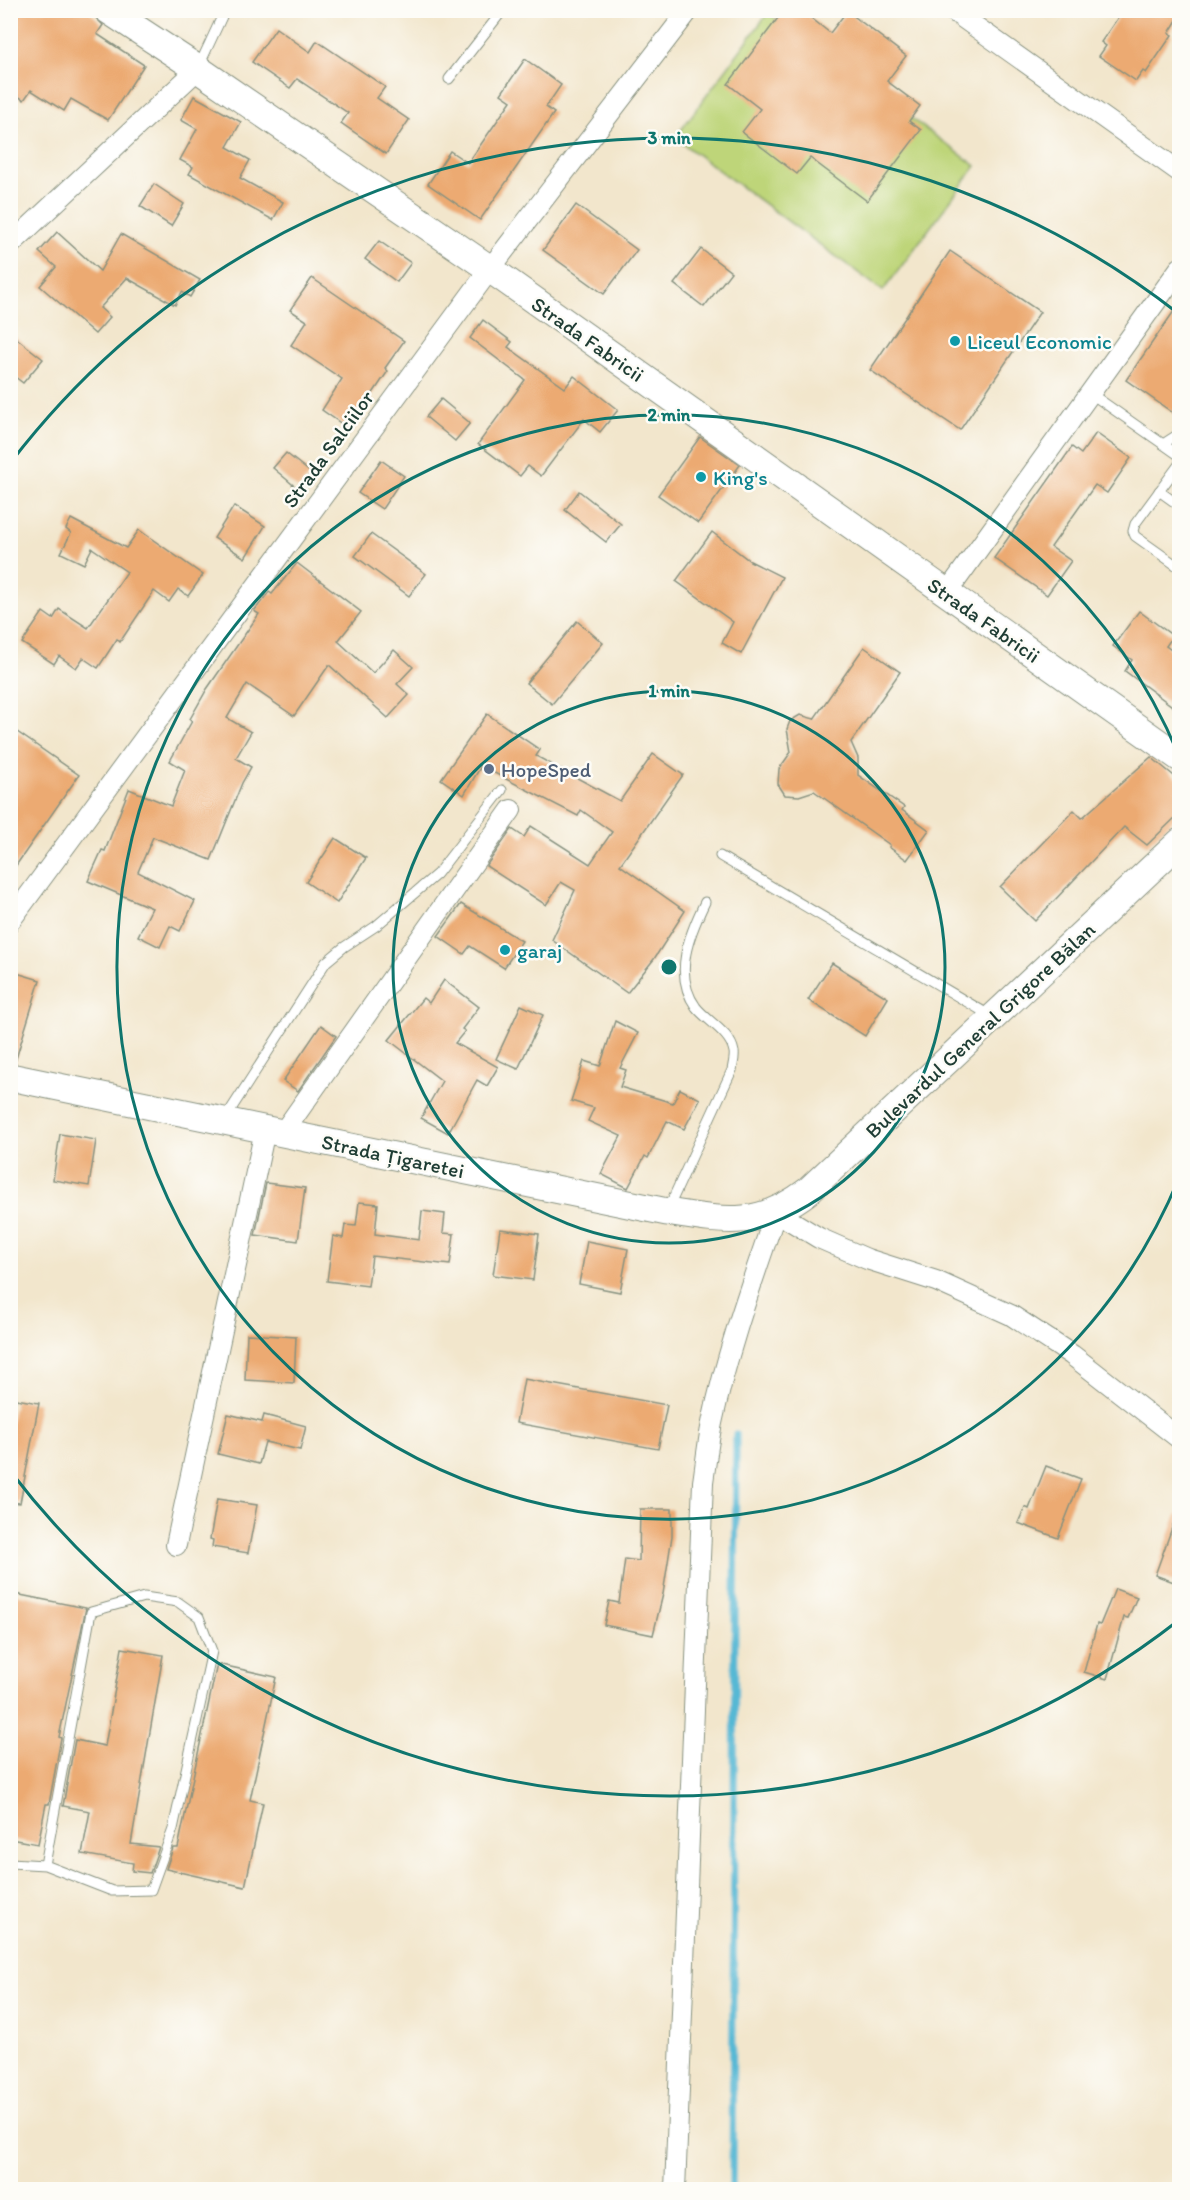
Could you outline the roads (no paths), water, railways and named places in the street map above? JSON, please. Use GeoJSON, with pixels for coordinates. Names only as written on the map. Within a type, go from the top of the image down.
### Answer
{"type":"FeatureCollection","features":[{"type":"Feature","properties":{"kind":"main road","name":"Strada Fabricii"},"geometry":{"type":"LineString","coordinates":[[108,10],[490,269],[1179,758]]}},
{"type":"Feature","properties":{"kind":"main road","name":"Bulevardul General Grigore Bălan"},"geometry":{"type":"LineString","coordinates":[[776,1212],[808,1191],[1179,842]]}},
{"type":"Feature","properties":{"kind":"main road","name":"Strada Țigaretei"},"geometry":{"type":"LineString","coordinates":[[11,1079],[667,1212],[719,1220],[747,1219],[776,1212]]}},
{"type":"Feature","properties":{"kind":"street","name":"Strada Salciilor"},"geometry":{"type":"LineString","coordinates":[[10,921],[490,269],[689,10]]}},
{"type":"Feature","properties":{"kind":"street"},"geometry":{"type":"LineString","coordinates":[[952,10],[1179,172]]}},
{"type":"Feature","properties":{"kind":"street"},"geometry":{"type":"LineString","coordinates":[[10,245],[198,69]]}},
{"type":"Feature","properties":{"kind":"street"},"geometry":{"type":"LineString","coordinates":[[946,594],[1179,268]]}},
{"type":"Feature","properties":{"kind":"street"},"geometry":{"type":"LineString","coordinates":[[176,1545],[273,1132],[511,810]]}},
{"type":"Feature","properties":{"kind":"street"},"geometry":{"type":"LineString","coordinates":[[675,2190],[703,1482],[712,1423],[726,1364],[776,1212],[819,1238],[857,1255],[936,1281],[1011,1316],[1072,1355],[1179,1439]]}},
{"type":"Feature","properties":{"kind":"lane"},"geometry":{"type":"LineString","coordinates":[[198,69],[225,10]]}},
{"type":"Feature","properties":{"kind":"lane"},"geometry":{"type":"LineString","coordinates":[[449,79],[503,10]]}},
{"type":"Feature","properties":{"kind":"lane"},"geometry":{"type":"LineString","coordinates":[[1090,393],[1179,456]]}},
{"type":"Feature","properties":{"kind":"lane"},"geometry":{"type":"LineString","coordinates":[[1163,444],[1179,433]]}},
{"type":"Feature","properties":{"kind":"lane"},"geometry":{"type":"LineString","coordinates":[[1179,463],[1135,524],[1133,531],[1135,536],[1179,568]]}},
{"type":"Feature","properties":{"kind":"lane"},"geometry":{"type":"LineString","coordinates":[[1159,491],[1179,506]]}},
{"type":"Feature","properties":{"kind":"lane"},"geometry":{"type":"LineString","coordinates":[[223,1121],[326,962],[376,926],[436,874],[502,790]]}},
{"type":"Feature","properties":{"kind":"lane"},"geometry":{"type":"LineString","coordinates":[[720,856],[993,1018]]}},
{"type":"Feature","properties":{"kind":"lane"},"geometry":{"type":"LineString","coordinates":[[667,1212],[732,1070],[734,1052],[728,1038],[695,1005],[687,986],[684,962],[691,932],[705,902]]}},
{"type":"Feature","properties":{"kind":"lane"},"geometry":{"type":"LineString","coordinates":[[10,1863],[45,1865],[112,1891],[151,1890],[173,1829],[212,1651],[199,1617],[178,1602],[144,1597],[91,1612],[45,1865]]}},
{"type":"Feature","properties":{"kind":"waterway"},"geometry":{"type":"LineString","coordinates":[[732,2190],[736,1434]]}},
{"type":"Feature","properties":{"kind":"place","name":"Liceul Economic"},"geometry":{"type":"Point","coordinates":[955,341]}},
{"type":"Feature","properties":{"kind":"place","name":"King's"},"geometry":{"type":"Point","coordinates":[701,477]}},
{"type":"Feature","properties":{"kind":"place","name":"HopeSped"},"geometry":{"type":"Point","coordinates":[489,769]}},
{"type":"Feature","properties":{"kind":"place","name":"garaj"},"geometry":{"type":"Point","coordinates":[505,950]}}]}
